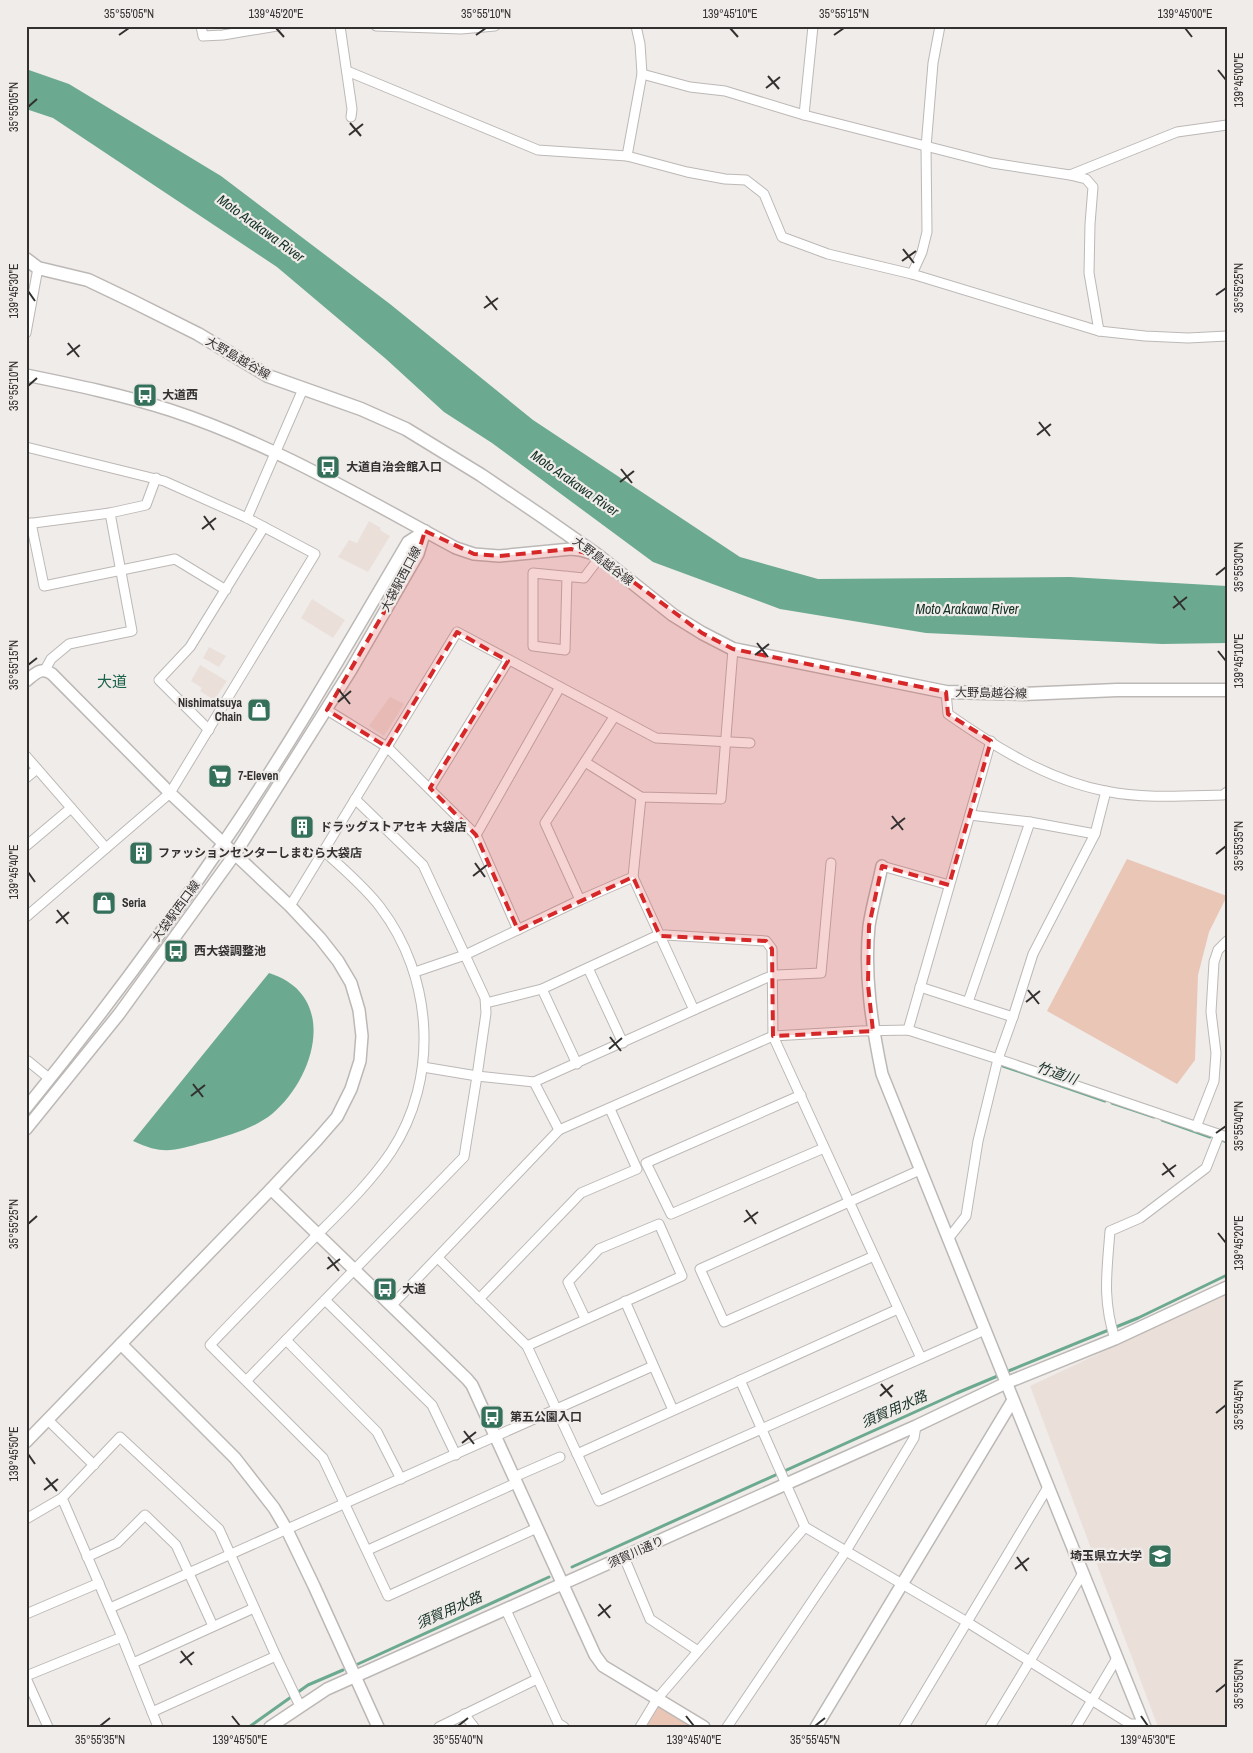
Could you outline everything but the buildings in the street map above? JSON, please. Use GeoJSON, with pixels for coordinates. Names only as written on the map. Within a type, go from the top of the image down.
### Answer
{"type":"FeatureCollection","features":[{"type":"Feature","properties":{"kind":"main road","name":"大野島越谷線"},"geometry":{"type":"LineString","coordinates":[[26,259],[38,268],[88,280],[198,334],[268,376],[360,409],[406,429],[481,475],[600,557],[673,614],[702,633],[733,649],[946,692],[1023,694],[1117,690],[1227,690]]}},
{"type":"Feature","properties":{"kind":"street"},"geometry":{"type":"LineString","coordinates":[[201,26],[202,36],[223,35],[277,26]]}},
{"type":"Feature","properties":{"kind":"street"},"geometry":{"type":"LineString","coordinates":[[340,26],[352,109],[351,116]]}},
{"type":"Feature","properties":{"kind":"street"},"geometry":{"type":"LineString","coordinates":[[376,26],[461,29],[495,26]]}},
{"type":"Feature","properties":{"kind":"street"},"geometry":{"type":"LineString","coordinates":[[628,156],[642,74],[640,44],[636,26]]}},
{"type":"Feature","properties":{"kind":"street"},"geometry":{"type":"LineString","coordinates":[[804,115],[813,26]]}},
{"type":"Feature","properties":{"kind":"street"},"geometry":{"type":"LineString","coordinates":[[912,274],[922,252],[927,232],[926,147],[933,63],[940,26]]}},
{"type":"Feature","properties":{"kind":"street"},"geometry":{"type":"LineString","coordinates":[[347,71],[538,150],[628,156],[688,172],[725,179],[746,180],[764,194],[782,237],[828,254],[912,274],[1099,331],[1188,338],[1227,336]]}},
{"type":"Feature","properties":{"kind":"street"},"geometry":{"type":"LineString","coordinates":[[642,74],[690,87],[725,91],[804,115],[926,147],[992,162],[1086,178],[1093,187],[1089,273],[1099,331]]}},
{"type":"Feature","properties":{"kind":"street"},"geometry":{"type":"LineString","coordinates":[[1070,175],[1177,132],[1227,125]]}},
{"type":"Feature","properties":{"kind":"street"},"geometry":{"type":"LineString","coordinates":[[26,333],[38,268]]}},
{"type":"Feature","properties":{"kind":"street"},"geometry":{"type":"LineString","coordinates":[[26,376],[119,396],[221,429],[354,492],[456,548],[474,554],[499,556],[572,549],[600,557],[584,578],[567,576],[533,573],[533,646],[565,650],[567,576]]}},
{"type":"Feature","properties":{"kind":"street"},"geometry":{"type":"LineString","coordinates":[[247,518],[303,389]]}},
{"type":"Feature","properties":{"kind":"street"},"geometry":{"type":"LineString","coordinates":[[26,447],[156,478],[247,518],[316,554],[170,793],[26,916]]}},
{"type":"Feature","properties":{"kind":"street"},"geometry":{"type":"LineString","coordinates":[[156,478],[146,505],[110,513],[29,523],[44,586],[174,559],[226,590]]}},
{"type":"Feature","properties":{"kind":"street"},"geometry":{"type":"LineString","coordinates":[[45,670],[51,659],[69,644],[132,631],[110,513]]}},
{"type":"Feature","properties":{"kind":"street"},"geometry":{"type":"LineString","coordinates":[[209,730],[159,680],[190,647],[264,527]]}},
{"type":"Feature","properties":{"kind":"street","name":"大袋駅西口線"},"geometry":{"type":"LineString","coordinates":[[26,1130],[119,1014],[235,854],[327,710],[418,554],[424,531]]}},
{"type":"Feature","properties":{"kind":"street","name":"大袋駅西口線"},"geometry":{"type":"LineString","coordinates":[[26,1108],[84,1035],[189,894],[224,843],[313,702],[408,542],[424,531]]}},
{"type":"Feature","properties":{"kind":"street"},"geometry":{"type":"LineString","coordinates":[[290,906],[457,632],[508,661],[656,738],[750,742]]}},
{"type":"Feature","properties":{"kind":"street"},"geometry":{"type":"LineString","coordinates":[[585,762],[641,797],[721,799],[733,649]]}},
{"type":"Feature","properties":{"kind":"street"},"geometry":{"type":"LineString","coordinates":[[430,788],[508,661]]}},
{"type":"Feature","properties":{"kind":"street"},"geometry":{"type":"LineString","coordinates":[[26,681],[38,671],[45,670],[52,674],[170,793],[290,906],[320,938],[338,961],[351,983],[359,1010],[362,1036],[360,1061],[351,1089],[336,1117],[317,1140],[26,1442]]}},
{"type":"Feature","properties":{"kind":"street"},"geometry":{"type":"LineString","coordinates":[[476,835],[560,687]]}},
{"type":"Feature","properties":{"kind":"street"},"geometry":{"type":"LineString","coordinates":[[946,692],[948,714],[977,734],[1027,764],[1087,787],[1140,796],[1226,795]]}},
{"type":"Feature","properties":{"kind":"street"},"geometry":{"type":"LineString","coordinates":[[327,710],[387,746],[476,835],[518,930]]}},
{"type":"Feature","properties":{"kind":"street"},"geometry":{"type":"LineString","coordinates":[[580,900],[545,823],[614,717]]}},
{"type":"Feature","properties":{"kind":"street"},"geometry":{"type":"LineString","coordinates":[[908,1030],[991,741]]}},
{"type":"Feature","properties":{"kind":"street"},"geometry":{"type":"LineString","coordinates":[[26,756],[106,848]]}},
{"type":"Feature","properties":{"kind":"street"},"geometry":{"type":"LineString","coordinates":[[26,778],[37,768]]}},
{"type":"Feature","properties":{"kind":"street"},"geometry":{"type":"LineString","coordinates":[[948,1239],[966,1216],[978,1141],[998,1059],[1033,954],[1095,834],[1106,791]]}},
{"type":"Feature","properties":{"kind":"street"},"geometry":{"type":"LineString","coordinates":[[641,797],[633,877],[694,1010]]}},
{"type":"Feature","properties":{"kind":"street"},"geometry":{"type":"LineString","coordinates":[[247,1380],[464,1157],[486,1002],[423,866],[355,799]]}},
{"type":"Feature","properties":{"kind":"street"},"geometry":{"type":"LineString","coordinates":[[26,846],[71,808]]}},
{"type":"Feature","properties":{"kind":"street"},"geometry":{"type":"LineString","coordinates":[[970,815],[1030,822],[1095,834]]}},
{"type":"Feature","properties":{"kind":"street"},"geometry":{"type":"LineString","coordinates":[[968,1002],[1030,822]]}},
{"type":"Feature","properties":{"kind":"street"},"geometry":{"type":"LineString","coordinates":[[324,851],[379,906],[395,931],[415,972],[422,1003],[424,1028],[423,1067],[414,1104],[403,1132],[394,1148],[362,1188],[210,1344],[323,1458],[368,1550],[388,1596],[537,1528]]}},
{"type":"Feature","properties":{"kind":"street"},"geometry":{"type":"LineString","coordinates":[[423,1067],[477,1076],[534,1082],[772,976],[821,974],[831,863]]}},
{"type":"Feature","properties":{"kind":"street"},"geometry":{"type":"LineString","coordinates":[[740,1380],[805,1527],[967,1622],[1130,1724],[1145,1725],[882,1074],[873,1031],[868,985],[869,926],[882,866],[949,885]]}},
{"type":"Feature","properties":{"kind":"street"},"geometry":{"type":"LineString","coordinates":[[415,972],[465,954],[633,877]]}},
{"type":"Feature","properties":{"kind":"street"},"geometry":{"type":"LineString","coordinates":[[486,1002],[542,989],[660,936],[766,941],[772,949],[773,1036],[921,1358]]}},
{"type":"Feature","properties":{"kind":"street"},"geometry":{"type":"LineString","coordinates":[[1196,1127],[1214,1081],[1216,1053],[1211,1012],[1214,962],[1218,950],[1227,941]]}},
{"type":"Feature","properties":{"kind":"street"},"geometry":{"type":"LineString","coordinates":[[588,968],[623,1043]]}},
{"type":"Feature","properties":{"kind":"street"},"geometry":{"type":"LineString","coordinates":[[920,987],[1013,1017]]}},
{"type":"Feature","properties":{"kind":"street"},"geometry":{"type":"LineString","coordinates":[[542,989],[577,1064]]}},
{"type":"Feature","properties":{"kind":"street"},"geometry":{"type":"LineString","coordinates":[[392,1305],[560,1130],[773,1036],[908,1030],[1223,1136],[1206,1168],[1140,1218],[1110,1231],[1106,1295],[1108,1319],[1115,1339]]}},
{"type":"Feature","properties":{"kind":"street"},"geometry":{"type":"LineString","coordinates":[[28,1061],[50,1079]]}},
{"type":"Feature","properties":{"kind":"street"},"geometry":{"type":"LineString","coordinates":[[534,1082],[560,1130]]}},
{"type":"Feature","properties":{"kind":"street"},"geometry":{"type":"LineString","coordinates":[[801,1095],[646,1163],[671,1214],[824,1148]]}},
{"type":"Feature","properties":{"kind":"street"},"geometry":{"type":"LineString","coordinates":[[479,1299],[581,1193],[637,1169],[610,1109]]}},
{"type":"Feature","properties":{"kind":"street"},"geometry":{"type":"LineString","coordinates":[[874,1256],[724,1322],[700,1269],[920,1170]]}},
{"type":"Feature","properties":{"kind":"street"},"geometry":{"type":"LineString","coordinates":[[271,1189],[472,1385],[595,1655],[604,1666],[704,1727]]}},
{"type":"Feature","properties":{"kind":"street"},"geometry":{"type":"LineString","coordinates":[[526,1346],[682,1276],[659,1224],[599,1249],[568,1282],[585,1318]]}},
{"type":"Feature","properties":{"kind":"street"},"geometry":{"type":"LineString","coordinates":[[438,1258],[526,1346],[599,1501],[985,1330]]}},
{"type":"Feature","properties":{"kind":"street","name":"須賀川通り"},"geometry":{"type":"LineString","coordinates":[[270,1727],[322,1692],[355,1676],[916,1426],[1006,1383],[1115,1339],[1227,1287]]}},
{"type":"Feature","properties":{"kind":"street"},"geometry":{"type":"LineString","coordinates":[[325,1300],[432,1405],[456,1454]]}},
{"type":"Feature","properties":{"kind":"street"},"geometry":{"type":"LineString","coordinates":[[625,1301],[673,1410]]}},
{"type":"Feature","properties":{"kind":"street"},"geometry":{"type":"LineString","coordinates":[[577,1454],[898,1310]]}},
{"type":"Feature","properties":{"kind":"street"},"geometry":{"type":"LineString","coordinates":[[286,1340],[378,1432],[401,1479]]}},
{"type":"Feature","properties":{"kind":"street"},"geometry":{"type":"LineString","coordinates":[[121,1344],[234,1458],[269,1502],[286,1530],[378,1727]]}},
{"type":"Feature","properties":{"kind":"street"},"geometry":{"type":"LineString","coordinates":[[110,1608],[231,1556],[653,1366]]}},
{"type":"Feature","properties":{"kind":"street"},"geometry":{"type":"LineString","coordinates":[[816,1727],[1013,1400]]}},
{"type":"Feature","properties":{"kind":"street"},"geometry":{"type":"LineString","coordinates":[[48,1420],[94,1465]]}},
{"type":"Feature","properties":{"kind":"street"},"geometry":{"type":"LineString","coordinates":[[727,1727],[846,1551],[914,1438],[916,1426]]}},
{"type":"Feature","properties":{"kind":"street"},"geometry":{"type":"LineString","coordinates":[[26,1519],[62,1498],[120,1437],[219,1529],[300,1706]]}},
{"type":"Feature","properties":{"kind":"street"},"geometry":{"type":"LineString","coordinates":[[368,1550],[560,1457]]}},
{"type":"Feature","properties":{"kind":"street"},"geometry":{"type":"LineString","coordinates":[[904,1727],[1048,1487]]}},
{"type":"Feature","properties":{"kind":"street"},"geometry":{"type":"LineString","coordinates":[[62,1498],[110,1608],[158,1727]]}},
{"type":"Feature","properties":{"kind":"street"},"geometry":{"type":"LineString","coordinates":[[87,1557],[117,1543],[145,1515],[176,1545],[213,1626]]}},
{"type":"Feature","properties":{"kind":"street"},"geometry":{"type":"LineString","coordinates":[[640,1727],[657,1699],[805,1527]]}},
{"type":"Feature","properties":{"kind":"street"},"geometry":{"type":"LineString","coordinates":[[624,1557],[650,1619],[698,1651]]}},
{"type":"Feature","properties":{"kind":"street"},"geometry":{"type":"LineString","coordinates":[[990,1727],[1083,1573]]}},
{"type":"Feature","properties":{"kind":"street"},"geometry":{"type":"LineString","coordinates":[[26,1614],[99,1584]]}},
{"type":"Feature","properties":{"kind":"street"},"geometry":{"type":"LineString","coordinates":[[133,1663],[254,1608]]}},
{"type":"Feature","properties":{"kind":"street"},"geometry":{"type":"LineString","coordinates":[[506,1610],[558,1724],[564,1727]]}},
{"type":"Feature","properties":{"kind":"street"},"geometry":{"type":"LineString","coordinates":[[48,1727],[26,1677],[122,1637]]}},
{"type":"Feature","properties":{"kind":"street"},"geometry":{"type":"LineString","coordinates":[[152,1712],[276,1656]]}},
{"type":"Feature","properties":{"kind":"street"},"geometry":{"type":"LineString","coordinates":[[1076,1727],[1117,1658]]}},
{"type":"Feature","properties":{"kind":"street"},"geometry":{"type":"LineString","coordinates":[[439,1727],[537,1679]]}},
{"type":"Feature","properties":{"kind":"street"},"geometry":{"type":"LineString","coordinates":[[464,1714],[474,1727]]}},
{"type":"Feature","properties":{"kind":"highlighted area"},"geometry":{"type":"Polygon","coordinates":[[[425,531],[474,554],[499,556],[571,549],[600,557],[702,633],[733,649],[946,692],[948,714],[991,741],[949,885],[882,866],[869,926],[868,985],[873,1031],[773,1036],[772,949],[766,941],[660,936],[633,877],[518,930],[476,835],[430,788],[508,661],[457,632],[387,747],[327,710],[418,554],[425,531]]]}},
{"type":"Feature","properties":{"kind":"shaded area"},"geometry":{"type":"Polygon","coordinates":[[[369,521],[390,536],[368,572],[338,557],[349,540],[357,543],[369,521]]]}},
{"type":"Feature","properties":{"kind":"shaded area"},"geometry":{"type":"Polygon","coordinates":[[[312,599],[345,620],[333,638],[301,618],[312,599]]]}},
{"type":"Feature","properties":{"kind":"shaded area"},"geometry":{"type":"Polygon","coordinates":[[[209,647],[226,656],[219,667],[203,658],[209,647]]]}},
{"type":"Feature","properties":{"kind":"shaded area"},"geometry":{"type":"Polygon","coordinates":[[[200,665],[227,681],[214,700],[200,691],[202,688],[191,681],[200,665]]]}},
{"type":"Feature","properties":{"kind":"shaded area"},"geometry":{"type":"Polygon","coordinates":[[[390,697],[404,704],[384,736],[369,726],[390,697]]]}},
{"type":"Feature","properties":{"kind":"shaded area"},"geometry":{"type":"Polygon","coordinates":[[[1127,859],[1227,896],[1209,932],[1198,975],[1195,1060],[1177,1084],[1047,1011],[1127,859]]]}},
{"type":"Feature","properties":{"kind":"shaded area","name":"埼玉県立大学"},"geometry":{"type":"Polygon","coordinates":[[[1227,1293],[1227,1727],[1158,1727],[1030,1386],[1227,1293]]]}},
{"type":"Feature","properties":{"kind":"shaded area"},"geometry":{"type":"Polygon","coordinates":[[[658,1706],[693,1727],[646,1727],[658,1706]]]}},
{"type":"Feature","properties":{"kind":"water","name":"Moto Arakawa River"},"geometry":{"type":"Polygon","coordinates":[[[26,69],[69,84],[221,176],[390,304],[533,420],[740,557],[818,579],[1070,577],[1227,586],[1227,643],[1162,644],[926,633],[780,609],[653,562],[492,443],[444,412],[386,359],[277,267],[53,118],[26,109],[26,69]]]}},
{"type":"Feature","properties":{"kind":"water"},"geometry":{"type":"Polygon","coordinates":[[[269,973],[291,984],[305,999],[312,1018],[313,1038],[309,1059],[300,1079],[287,1098],[272,1114],[257,1124],[206,1142],[177,1149],[162,1150],[153,1149],[133,1141],[269,973]]]}},
{"type":"Feature","properties":{"kind":"waterway","name":"竹道川"},"geometry":{"type":"LineString","coordinates":[[1003,1066],[1105,1101]]}},
{"type":"Feature","properties":{"kind":"waterway","name":"竹道川"},"geometry":{"type":"LineString","coordinates":[[1112,1103],[1154,1117]]}},
{"type":"Feature","properties":{"kind":"waterway","name":"竹道川"},"geometry":{"type":"LineString","coordinates":[[1162,1120],[1210,1137]]}},
{"type":"Feature","properties":{"kind":"waterway","name":"竹道川"},"geometry":{"type":"LineString","coordinates":[[1222,1140],[1227,1142]]}},
{"type":"Feature","properties":{"kind":"waterway","name":"須賀用水路"},"geometry":{"type":"LineString","coordinates":[[1006,1372],[1138,1318],[1227,1275]]}},
{"type":"Feature","properties":{"kind":"waterway","name":"須賀用水路"},"geometry":{"type":"LineString","coordinates":[[572,1567],[1000,1375]]}},
{"type":"Feature","properties":{"kind":"waterway","name":"須賀用水路"},"geometry":{"type":"LineString","coordinates":[[358,1664],[549,1577]]}},
{"type":"Feature","properties":{"kind":"waterway","name":"須賀用水路"},"geometry":{"type":"LineString","coordinates":[[249,1727],[308,1685],[343,1670]]}},
{"type":"Feature","properties":{"kind":"place","name":"大道西"},"geometry":{"type":"Point","coordinates":[145,395]}},
{"type":"Feature","properties":{"kind":"place","name":"大道自治会館入口"},"geometry":{"type":"Point","coordinates":[328,467]}},
{"type":"Feature","properties":{"kind":"place","name":"Nishimatsuya Chain"},"geometry":{"type":"Point","coordinates":[259,710]}},
{"type":"Feature","properties":{"kind":"place","name":"7-Eleven"},"geometry":{"type":"Point","coordinates":[220,776]}},
{"type":"Feature","properties":{"kind":"place","name":"ドラッグストアセキ 大袋店"},"geometry":{"type":"Point","coordinates":[302,827]}},
{"type":"Feature","properties":{"kind":"place","name":"ファッションセンターしまむら大袋店"},"geometry":{"type":"Point","coordinates":[141,853]}},
{"type":"Feature","properties":{"kind":"place","name":"Seria"},"geometry":{"type":"Point","coordinates":[104,903]}},
{"type":"Feature","properties":{"kind":"place","name":"西大袋調整池"},"geometry":{"type":"Point","coordinates":[176,951]}},
{"type":"Feature","properties":{"kind":"place","name":"大道"},"geometry":{"type":"Point","coordinates":[385,1289]}},
{"type":"Feature","properties":{"kind":"place","name":"第五公園入口"},"geometry":{"type":"Point","coordinates":[492,1417]}},
{"type":"Feature","properties":{"kind":"place","name":"埼玉県立大学"},"geometry":{"type":"Point","coordinates":[1160,1556]}},
{"type":"Feature","properties":{"kind":"district","name":"大道"},"geometry":{"type":"Point","coordinates":[112,682]}}]}
